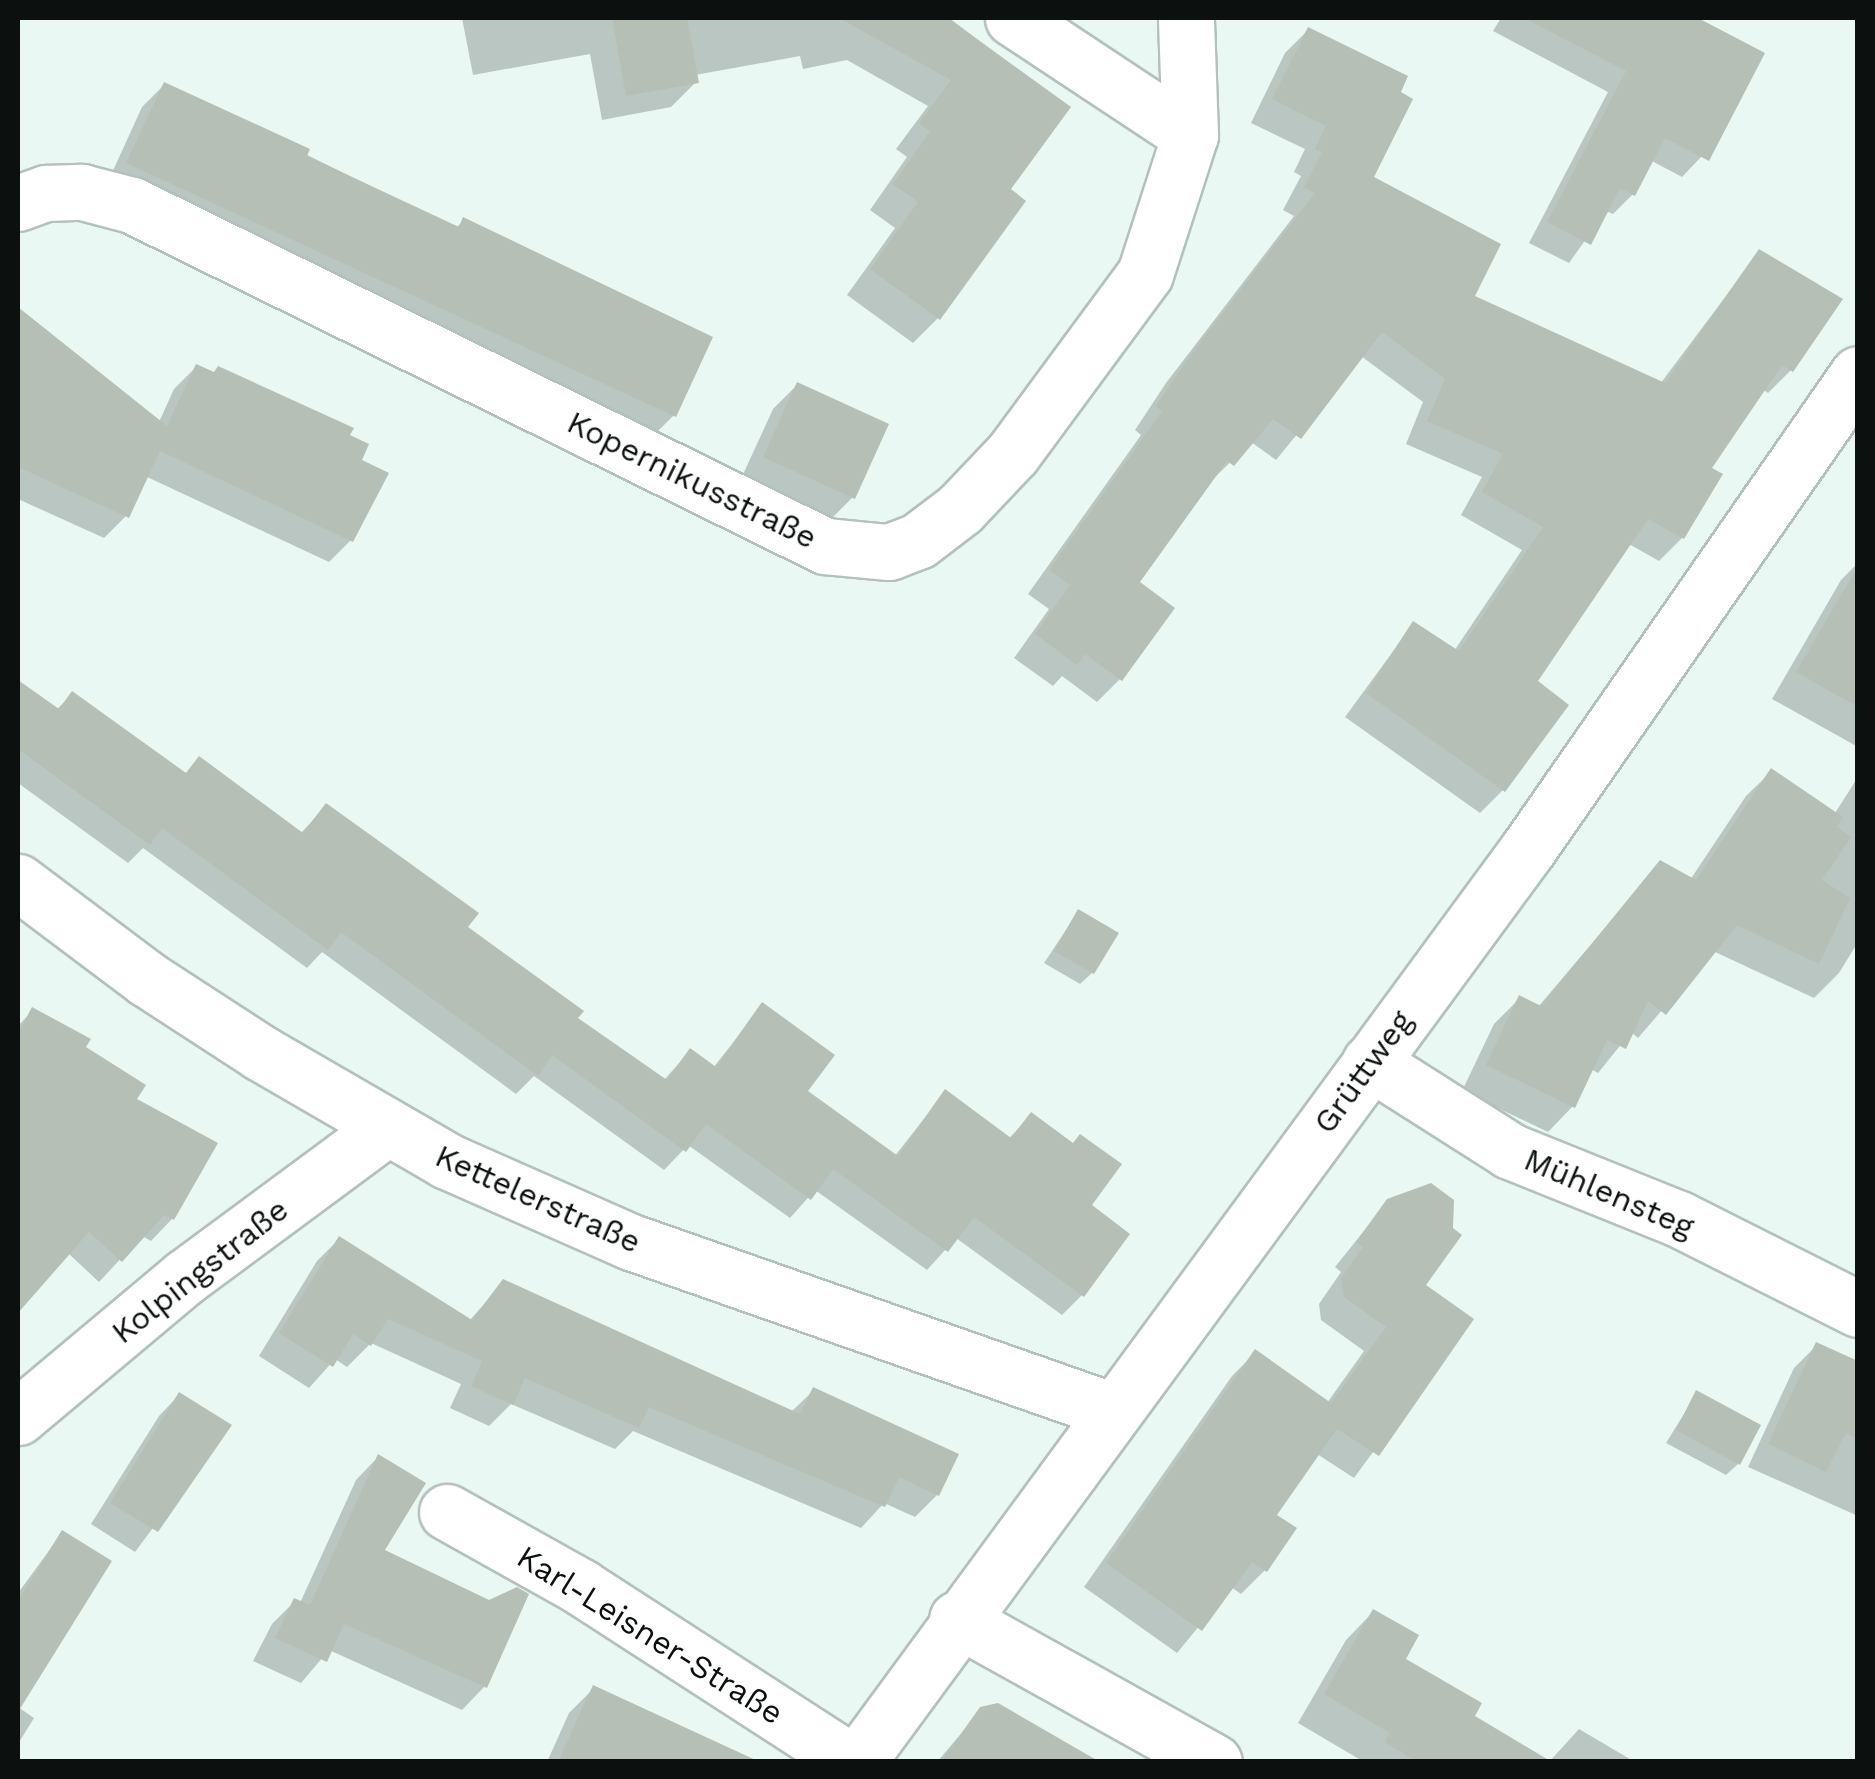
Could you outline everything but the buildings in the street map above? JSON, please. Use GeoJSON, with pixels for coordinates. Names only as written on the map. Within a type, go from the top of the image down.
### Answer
{"type":"FeatureCollection","features":[{"type":"Feature","properties":{"kind":"street"},"geometry":{"type":"LineString","coordinates":[[1013,18],[1190,135]]}},
{"type":"Feature","properties":{"kind":"street","name":"Kopernikusstraße"},"geometry":{"type":"LineString","coordinates":[[18,203],[46,193],[82,192],[132,205],[825,546],[888,552],[918,541],[960,509],[1086,358],[1146,274],[1190,135],[1186,18]]}},
{"type":"Feature","properties":{"kind":"street","name":"Grüttweg"},"geometry":{"type":"LineString","coordinates":[[854,1762],[1528,849],[1858,374]]}},
{"type":"Feature","properties":{"kind":"street","name":"Kettelerstraße"},"geometry":{"type":"LineString","coordinates":[[18,882],[147,979],[385,1130],[632,1242],[1112,1411]]}},
{"type":"Feature","properties":{"kind":"street","name":"Mühlensteg"},"geometry":{"type":"LineString","coordinates":[[1370,1062],[1510,1152],[1678,1219],[1858,1309]]}},
{"type":"Feature","properties":{"kind":"street","name":"Kolpingstraße"},"geometry":{"type":"LineString","coordinates":[[18,1418],[185,1277],[385,1130]]}},
{"type":"Feature","properties":{"kind":"street","name":"Karl-Leisner-Straße"},"geometry":{"type":"LineString","coordinates":[[447,1512],[581,1588],[854,1762]]}},
{"type":"Feature","properties":{"kind":"street"},"geometry":{"type":"LineString","coordinates":[[957,1619],[1214,1762]]}}]}
